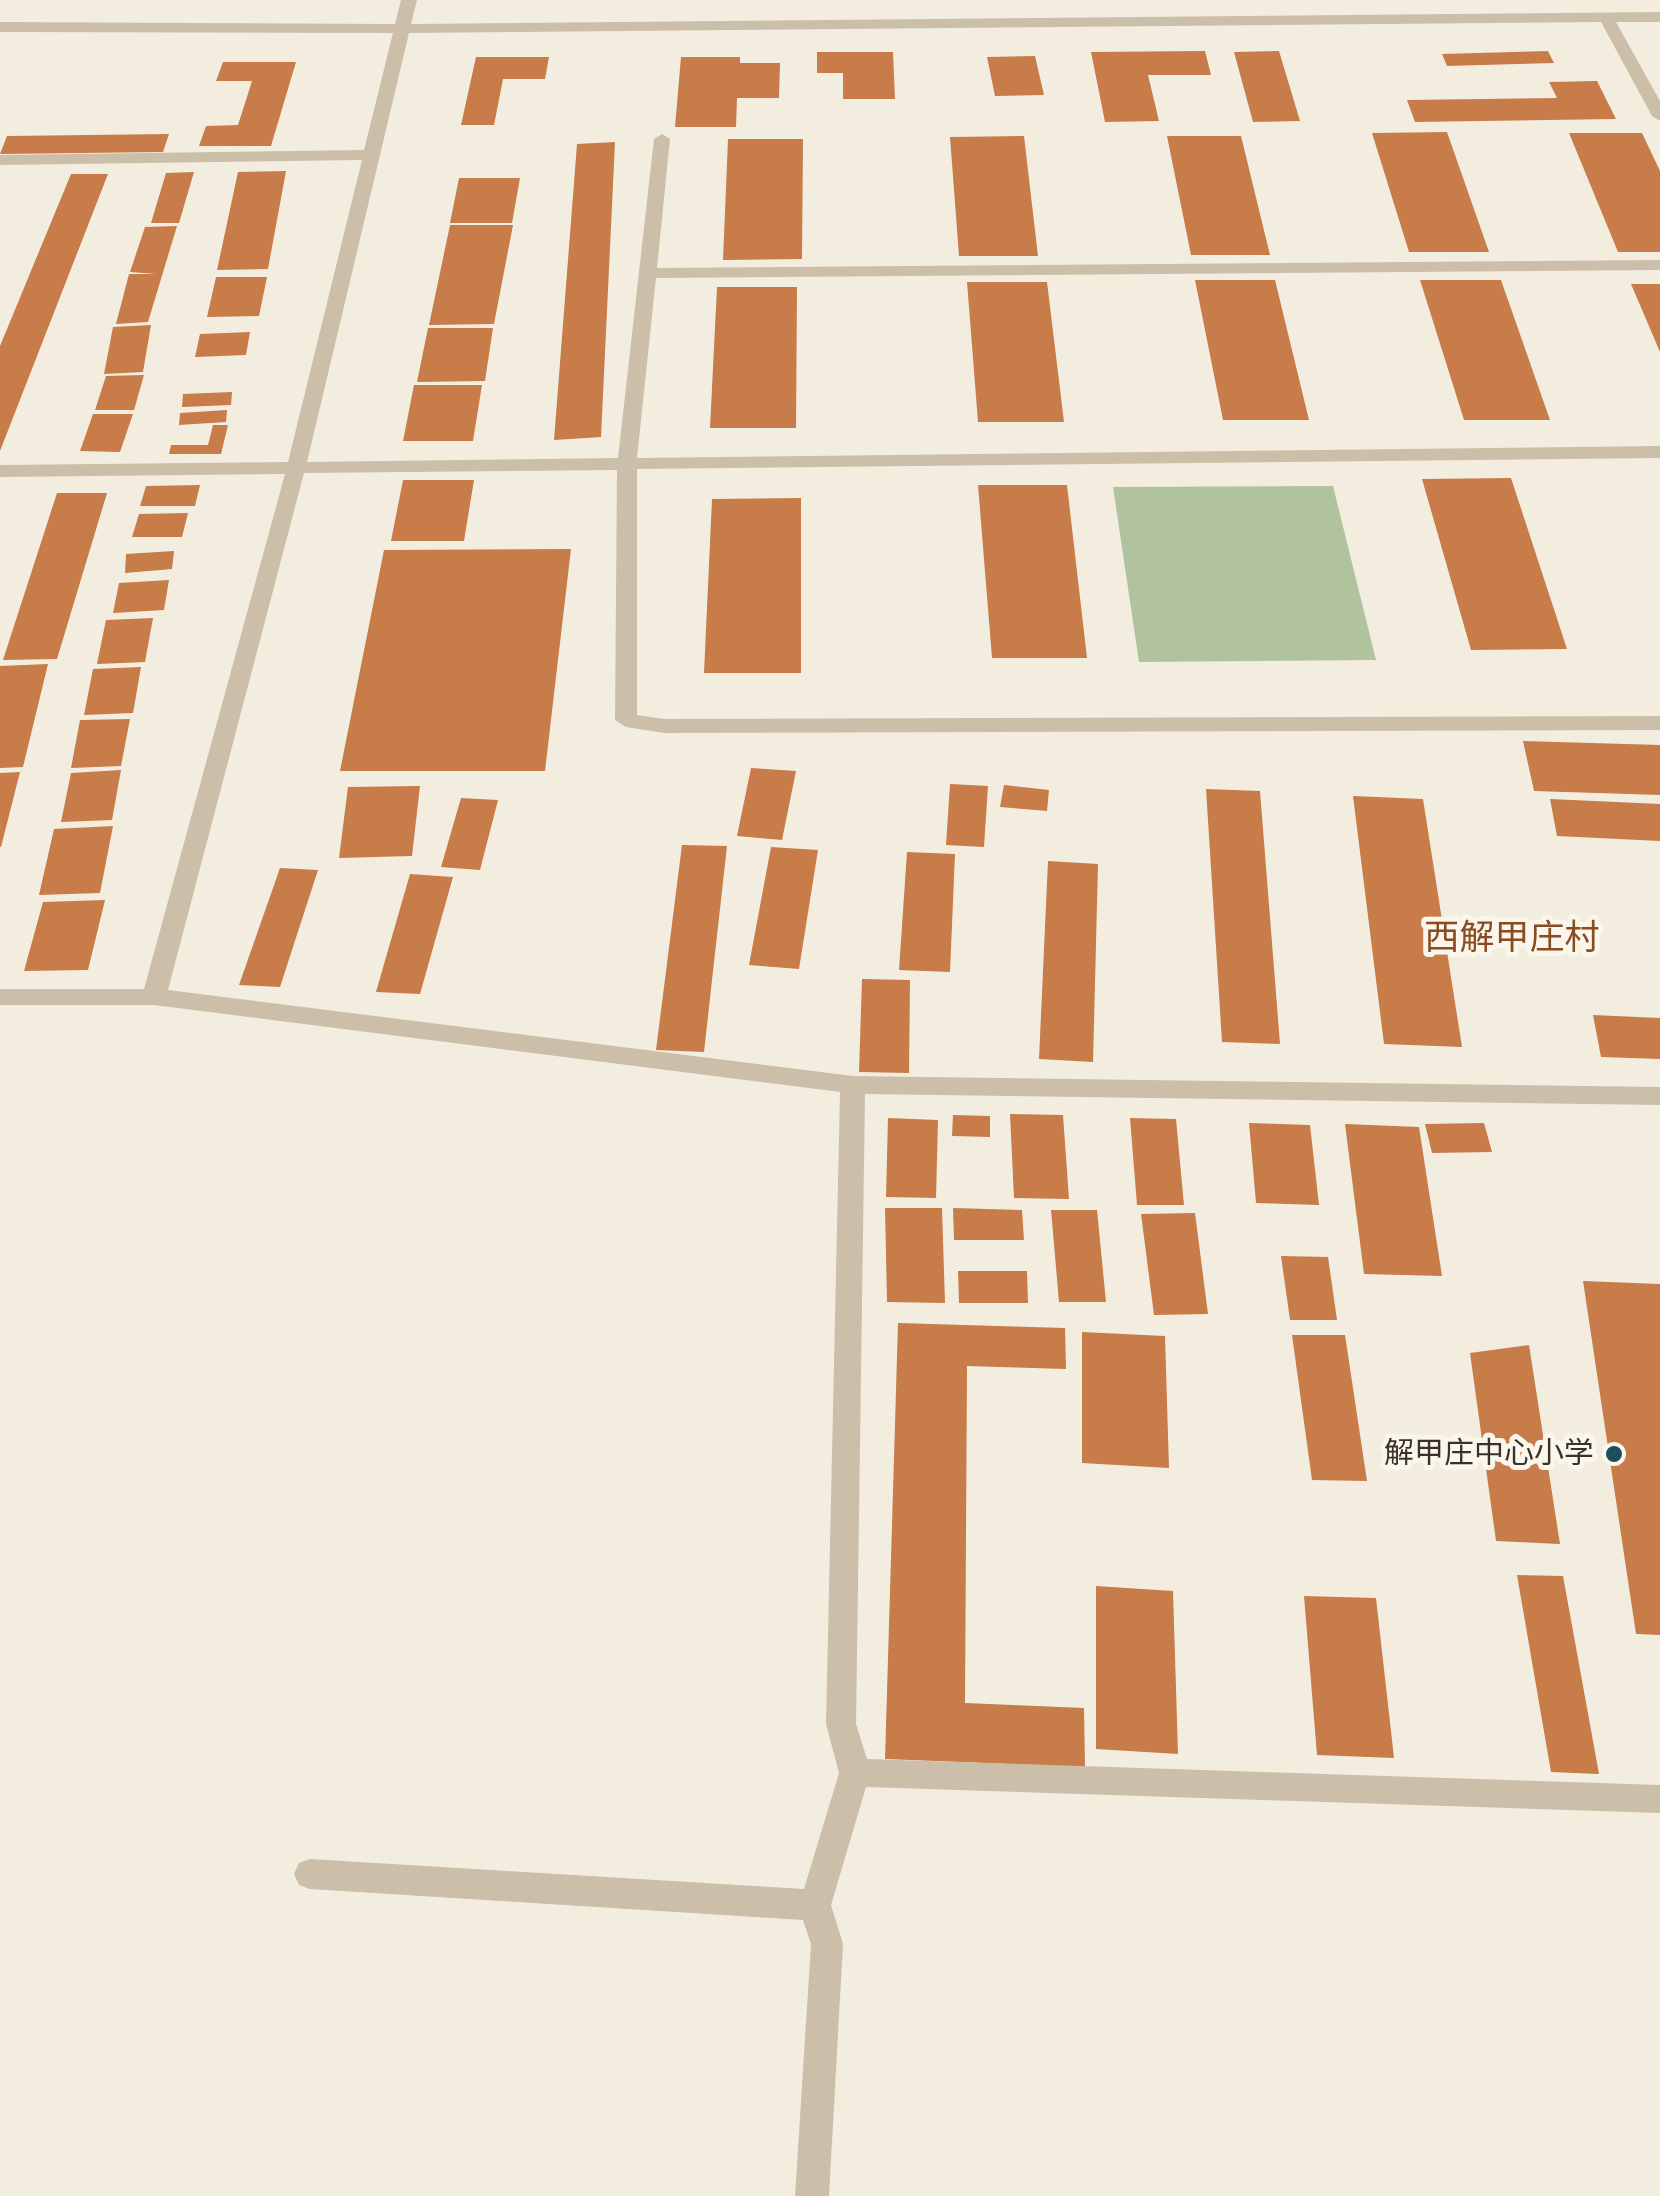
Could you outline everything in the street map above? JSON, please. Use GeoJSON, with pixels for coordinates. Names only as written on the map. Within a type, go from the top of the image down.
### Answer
{"type":"FeatureCollection","features":[{"type":"Feature","properties":{"kind":"street"},"geometry":{"type":"LineString","coordinates":[[154,997],[296,467],[409,0]]}},
{"type":"Feature","properties":{"kind":"street"},"geometry":{"type":"LineString","coordinates":[[0,27],[402,29],[1660,17]]}},
{"type":"Feature","properties":{"kind":"street"},"geometry":{"type":"LineString","coordinates":[[1606,18],[1660,116]]}},
{"type":"Feature","properties":{"kind":"street"},"geometry":{"type":"LineString","coordinates":[[662,138],[627,464],[626,720],[664,726],[1660,723]]}},
{"type":"Feature","properties":{"kind":"street"},"geometry":{"type":"LineString","coordinates":[[0,160],[372,156]]}},
{"type":"Feature","properties":{"kind":"street"},"geometry":{"type":"LineString","coordinates":[[648,273],[1660,265]]}},
{"type":"Feature","properties":{"kind":"street"},"geometry":{"type":"LineString","coordinates":[[0,471],[1660,452]]}},
{"type":"Feature","properties":{"kind":"street"},"geometry":{"type":"LineString","coordinates":[[0,997],[154,997],[853,1085],[1660,1096]]}},
{"type":"Feature","properties":{"kind":"street"},"geometry":{"type":"LineString","coordinates":[[812,2196],[827,1944],[815,1905],[855,1773],[841,1724],[853,1085]]}},
{"type":"Feature","properties":{"kind":"street"},"geometry":{"type":"LineString","coordinates":[[855,1773],[1660,1798]]}},
{"type":"Feature","properties":{"kind":"street"},"geometry":{"type":"LineString","coordinates":[[310,1874],[815,1905]]}},
{"type":"Feature","properties":{"kind":"green space"},"geometry":{"type":"Polygon","coordinates":[[[1333,486],[1376,660],[1139,662],[1113,487],[1333,486]]]}},
{"type":"Feature","properties":{"kind":"building"},"geometry":{"type":"Polygon","coordinates":[[[1205,51],[1211,75],[1148,75],[1159,121],[1105,122],[1091,52],[1205,51]]]}},
{"type":"Feature","properties":{"kind":"building"},"geometry":{"type":"Polygon","coordinates":[[[1279,51],[1300,121],[1253,122],[1234,52],[1279,51]]]}},
{"type":"Feature","properties":{"kind":"building"},"geometry":{"type":"Polygon","coordinates":[[[1548,51],[1554,63],[1447,66],[1442,54],[1548,51]]]}},
{"type":"Feature","properties":{"kind":"building"},"geometry":{"type":"Polygon","coordinates":[[[817,52],[893,52],[895,99],[843,99],[843,73],[817,73],[817,52]]]}},
{"type":"Feature","properties":{"kind":"building"},"geometry":{"type":"Polygon","coordinates":[[[1035,56],[1044,95],[995,96],[987,57],[1035,56]]]}},
{"type":"Feature","properties":{"kind":"building"},"geometry":{"type":"Polygon","coordinates":[[[476,57],[549,57],[545,79],[503,79],[494,125],[461,125],[476,57]]]}},
{"type":"Feature","properties":{"kind":"building"},"geometry":{"type":"Polygon","coordinates":[[[681,57],[740,57],[740,63],[780,63],[779,98],[737,98],[736,127],[675,127],[681,57]]]}},
{"type":"Feature","properties":{"kind":"building"},"geometry":{"type":"Polygon","coordinates":[[[223,62],[296,62],[271,146],[199,146],[206,126],[238,125],[252,81],[216,81],[223,62]]]}},
{"type":"Feature","properties":{"kind":"building"},"geometry":{"type":"Polygon","coordinates":[[[1597,81],[1616,119],[1415,122],[1407,100],[1557,98],[1549,82],[1597,81]]]}},
{"type":"Feature","properties":{"kind":"building"},"geometry":{"type":"Polygon","coordinates":[[[1447,132],[1489,252],[1409,252],[1372,133],[1447,132]]]}},
{"type":"Feature","properties":{"kind":"building"},"geometry":{"type":"Polygon","coordinates":[[[1569,133],[1642,133],[1660,171],[1660,252],[1618,252],[1569,133]]]}},
{"type":"Feature","properties":{"kind":"building"},"geometry":{"type":"Polygon","coordinates":[[[169,134],[163,152],[0,154],[7,136],[169,134]]]}},
{"type":"Feature","properties":{"kind":"building"},"geometry":{"type":"Polygon","coordinates":[[[1024,136],[1038,256],[959,256],[950,137],[1024,136]]]}},
{"type":"Feature","properties":{"kind":"building"},"geometry":{"type":"Polygon","coordinates":[[[1167,136],[1241,136],[1270,255],[1191,255],[1167,136]]]}},
{"type":"Feature","properties":{"kind":"building"},"geometry":{"type":"Polygon","coordinates":[[[728,139],[803,139],[802,259],[723,260],[728,139]]]}},
{"type":"Feature","properties":{"kind":"building"},"geometry":{"type":"Polygon","coordinates":[[[615,142],[601,437],[554,440],[577,144],[615,142]]]}},
{"type":"Feature","properties":{"kind":"building"},"geometry":{"type":"Polygon","coordinates":[[[286,171],[268,269],[217,270],[238,172],[286,171]]]}},
{"type":"Feature","properties":{"kind":"building"},"geometry":{"type":"Polygon","coordinates":[[[194,172],[179,223],[151,223],[166,173],[194,172]]]}},
{"type":"Feature","properties":{"kind":"building"},"geometry":{"type":"Polygon","coordinates":[[[71,174],[108,174],[0,451],[0,346],[71,174]]]}},
{"type":"Feature","properties":{"kind":"building"},"geometry":{"type":"Polygon","coordinates":[[[459,178],[520,178],[512,223],[450,223],[459,178]]]}},
{"type":"Feature","properties":{"kind":"building"},"geometry":{"type":"Polygon","coordinates":[[[450,225],[513,225],[494,324],[429,325],[450,225]]]}},
{"type":"Feature","properties":{"kind":"building"},"geometry":{"type":"Polygon","coordinates":[[[177,226],[148,322],[116,324],[129,274],[156,274],[130,272],[145,227],[177,226]]]}},
{"type":"Feature","properties":{"kind":"building"},"geometry":{"type":"Polygon","coordinates":[[[216,277],[267,277],[259,316],[207,317],[216,277]]]}},
{"type":"Feature","properties":{"kind":"building"},"geometry":{"type":"Polygon","coordinates":[[[1195,280],[1275,280],[1309,420],[1223,420],[1195,280]]]}},
{"type":"Feature","properties":{"kind":"building"},"geometry":{"type":"Polygon","coordinates":[[[1420,280],[1501,280],[1550,420],[1464,420],[1420,280]]]}},
{"type":"Feature","properties":{"kind":"building"},"geometry":{"type":"Polygon","coordinates":[[[967,282],[1047,282],[1064,422],[978,422],[967,282]]]}},
{"type":"Feature","properties":{"kind":"building"},"geometry":{"type":"Polygon","coordinates":[[[1631,284],[1660,284],[1660,352],[1631,284]]]}},
{"type":"Feature","properties":{"kind":"building"},"geometry":{"type":"Polygon","coordinates":[[[717,287],[797,287],[796,428],[710,428],[717,287]]]}},
{"type":"Feature","properties":{"kind":"building"},"geometry":{"type":"Polygon","coordinates":[[[151,325],[143,372],[104,374],[113,327],[151,325]]]}},
{"type":"Feature","properties":{"kind":"building"},"geometry":{"type":"Polygon","coordinates":[[[428,328],[493,328],[485,381],[417,382],[428,328]]]}},
{"type":"Feature","properties":{"kind":"building"},"geometry":{"type":"Polygon","coordinates":[[[250,332],[246,355],[195,357],[200,334],[250,332]]]}},
{"type":"Feature","properties":{"kind":"building"},"geometry":{"type":"Polygon","coordinates":[[[144,375],[134,410],[95,410],[106,376],[144,375]]]}},
{"type":"Feature","properties":{"kind":"building"},"geometry":{"type":"Polygon","coordinates":[[[414,385],[482,385],[473,441],[403,441],[414,385]]]}},
{"type":"Feature","properties":{"kind":"building"},"geometry":{"type":"Polygon","coordinates":[[[232,392],[231,405],[182,407],[183,394],[232,392]]]}},
{"type":"Feature","properties":{"kind":"building"},"geometry":{"type":"Polygon","coordinates":[[[227,410],[226,422],[179,425],[180,413],[227,410]]]}},
{"type":"Feature","properties":{"kind":"building"},"geometry":{"type":"Polygon","coordinates":[[[93,414],[133,414],[120,452],[80,451],[93,414]]]}},
{"type":"Feature","properties":{"kind":"building"},"geometry":{"type":"Polygon","coordinates":[[[213,425],[228,425],[221,454],[169,454],[171,445],[208,445],[213,425]]]}},
{"type":"Feature","properties":{"kind":"building"},"geometry":{"type":"Polygon","coordinates":[[[1511,478],[1567,649],[1471,650],[1422,479],[1511,478]]]}},
{"type":"Feature","properties":{"kind":"building"},"geometry":{"type":"Polygon","coordinates":[[[403,480],[474,480],[464,541],[391,541],[403,480]]]}},
{"type":"Feature","properties":{"kind":"building"},"geometry":{"type":"Polygon","coordinates":[[[200,485],[195,506],[140,506],[146,486],[200,485]]]}},
{"type":"Feature","properties":{"kind":"building"},"geometry":{"type":"Polygon","coordinates":[[[978,485],[1067,485],[1087,658],[992,658],[978,485]]]}},
{"type":"Feature","properties":{"kind":"building"},"geometry":{"type":"Polygon","coordinates":[[[57,493],[107,493],[57,659],[3,660],[57,493]]]}},
{"type":"Feature","properties":{"kind":"building"},"geometry":{"type":"Polygon","coordinates":[[[801,498],[801,673],[704,673],[712,499],[801,498]]]}},
{"type":"Feature","properties":{"kind":"building"},"geometry":{"type":"Polygon","coordinates":[[[188,513],[182,537],[132,537],[139,514],[188,513]]]}},
{"type":"Feature","properties":{"kind":"building"},"geometry":{"type":"Polygon","coordinates":[[[571,549],[545,771],[340,771],[384,550],[571,549]]]}},
{"type":"Feature","properties":{"kind":"building"},"geometry":{"type":"Polygon","coordinates":[[[174,551],[172,569],[125,573],[126,554],[174,551]]]}},
{"type":"Feature","properties":{"kind":"building"},"geometry":{"type":"Polygon","coordinates":[[[169,580],[164,610],[113,613],[119,583],[169,580]]]}},
{"type":"Feature","properties":{"kind":"building"},"geometry":{"type":"Polygon","coordinates":[[[153,618],[145,662],[97,664],[106,620],[153,618]]]}},
{"type":"Feature","properties":{"kind":"building"},"geometry":{"type":"Polygon","coordinates":[[[48,664],[23,767],[0,768],[0,666],[48,664]]]}},
{"type":"Feature","properties":{"kind":"building"},"geometry":{"type":"Polygon","coordinates":[[[141,667],[133,713],[84,715],[93,669],[141,667]]]}},
{"type":"Feature","properties":{"kind":"building"},"geometry":{"type":"Polygon","coordinates":[[[130,719],[121,766],[71,768],[80,720],[130,719]]]}},
{"type":"Feature","properties":{"kind":"building"},"geometry":{"type":"Polygon","coordinates":[[[1523,741],[1660,745],[1660,795],[1534,791],[1523,741]]]}},
{"type":"Feature","properties":{"kind":"building"},"geometry":{"type":"Polygon","coordinates":[[[751,768],[796,771],[782,840],[737,836],[751,768]]]}},
{"type":"Feature","properties":{"kind":"building"},"geometry":{"type":"Polygon","coordinates":[[[121,770],[112,820],[61,822],[71,773],[121,770]]]}},
{"type":"Feature","properties":{"kind":"building"},"geometry":{"type":"Polygon","coordinates":[[[20,772],[1,847],[0,847],[0,773],[20,772]]]}},
{"type":"Feature","properties":{"kind":"building"},"geometry":{"type":"Polygon","coordinates":[[[950,784],[988,786],[984,847],[946,845],[950,784]]]}},
{"type":"Feature","properties":{"kind":"building"},"geometry":{"type":"Polygon","coordinates":[[[1004,785],[1049,790],[1047,811],[1000,807],[1004,785]]]}},
{"type":"Feature","properties":{"kind":"building"},"geometry":{"type":"Polygon","coordinates":[[[420,786],[412,856],[339,858],[348,787],[420,786]]]}},
{"type":"Feature","properties":{"kind":"building"},"geometry":{"type":"Polygon","coordinates":[[[1206,789],[1260,791],[1280,1044],[1222,1042],[1206,789]]]}},
{"type":"Feature","properties":{"kind":"building"},"geometry":{"type":"Polygon","coordinates":[[[1353,796],[1423,799],[1462,1047],[1384,1044],[1353,796]]]}},
{"type":"Feature","properties":{"kind":"building"},"geometry":{"type":"Polygon","coordinates":[[[461,798],[498,800],[480,870],[441,867],[461,798]]]}},
{"type":"Feature","properties":{"kind":"building"},"geometry":{"type":"Polygon","coordinates":[[[1550,799],[1660,804],[1660,841],[1557,836],[1550,799]]]}},
{"type":"Feature","properties":{"kind":"building"},"geometry":{"type":"Polygon","coordinates":[[[113,826],[100,893],[39,895],[54,829],[113,826]]]}},
{"type":"Feature","properties":{"kind":"building"},"geometry":{"type":"Polygon","coordinates":[[[682,845],[727,846],[704,1052],[656,1050],[682,845]]]}},
{"type":"Feature","properties":{"kind":"building"},"geometry":{"type":"Polygon","coordinates":[[[771,847],[818,850],[799,969],[749,965],[771,847]]]}},
{"type":"Feature","properties":{"kind":"building"},"geometry":{"type":"Polygon","coordinates":[[[907,852],[955,854],[950,972],[899,970],[907,852]]]}},
{"type":"Feature","properties":{"kind":"building"},"geometry":{"type":"Polygon","coordinates":[[[1048,861],[1098,864],[1093,1062],[1039,1059],[1048,861]]]}},
{"type":"Feature","properties":{"kind":"building"},"geometry":{"type":"Polygon","coordinates":[[[280,868],[318,870],[280,987],[239,985],[280,868]]]}},
{"type":"Feature","properties":{"kind":"building"},"geometry":{"type":"Polygon","coordinates":[[[410,874],[453,877],[420,994],[376,992],[410,874]]]}},
{"type":"Feature","properties":{"kind":"building"},"geometry":{"type":"Polygon","coordinates":[[[105,900],[88,970],[24,971],[43,902],[105,900]]]}},
{"type":"Feature","properties":{"kind":"building"},"geometry":{"type":"Polygon","coordinates":[[[862,979],[910,980],[909,1073],[859,1072],[862,979]]]}},
{"type":"Feature","properties":{"kind":"building"},"geometry":{"type":"Polygon","coordinates":[[[1593,1015],[1660,1018],[1660,1059],[1601,1057],[1593,1015]]]}},
{"type":"Feature","properties":{"kind":"building"},"geometry":{"type":"Polygon","coordinates":[[[1010,1114],[1063,1115],[1069,1199],[1014,1198],[1010,1114]]]}},
{"type":"Feature","properties":{"kind":"building"},"geometry":{"type":"Polygon","coordinates":[[[953,1115],[990,1116],[990,1137],[952,1136],[953,1115]]]}},
{"type":"Feature","properties":{"kind":"building"},"geometry":{"type":"Polygon","coordinates":[[[888,1118],[938,1120],[936,1198],[886,1197],[888,1118]]]}},
{"type":"Feature","properties":{"kind":"building"},"geometry":{"type":"Polygon","coordinates":[[[1130,1118],[1176,1119],[1184,1205],[1137,1205],[1130,1118]]]}},
{"type":"Feature","properties":{"kind":"building"},"geometry":{"type":"Polygon","coordinates":[[[1249,1123],[1310,1125],[1319,1205],[1256,1203],[1249,1123]]]}},
{"type":"Feature","properties":{"kind":"building"},"geometry":{"type":"Polygon","coordinates":[[[1484,1123],[1492,1152],[1432,1153],[1425,1124],[1484,1123]]]}},
{"type":"Feature","properties":{"kind":"building"},"geometry":{"type":"Polygon","coordinates":[[[1345,1124],[1419,1127],[1442,1276],[1364,1274],[1345,1124]]]}},
{"type":"Feature","properties":{"kind":"building"},"geometry":{"type":"Polygon","coordinates":[[[885,1208],[942,1208],[945,1303],[887,1302],[885,1208]]]}},
{"type":"Feature","properties":{"kind":"building"},"geometry":{"type":"Polygon","coordinates":[[[953,1208],[1022,1210],[1024,1240],[954,1240],[953,1208]]]}},
{"type":"Feature","properties":{"kind":"building"},"geometry":{"type":"Polygon","coordinates":[[[1051,1210],[1097,1210],[1106,1302],[1059,1302],[1051,1210]]]}},
{"type":"Feature","properties":{"kind":"building"},"geometry":{"type":"Polygon","coordinates":[[[1195,1213],[1208,1314],[1154,1315],[1141,1214],[1195,1213]]]}},
{"type":"Feature","properties":{"kind":"building"},"geometry":{"type":"Polygon","coordinates":[[[1281,1256],[1328,1257],[1337,1320],[1290,1320],[1281,1256]]]}},
{"type":"Feature","properties":{"kind":"building"},"geometry":{"type":"Polygon","coordinates":[[[958,1271],[1027,1271],[1028,1303],[959,1303],[958,1271]]]}},
{"type":"Feature","properties":{"kind":"building"},"geometry":{"type":"Polygon","coordinates":[[[1583,1281],[1660,1284],[1660,1635],[1636,1634],[1583,1281]]]}},
{"type":"Feature","properties":{"kind":"building"},"geometry":{"type":"Polygon","coordinates":[[[898,1323],[1065,1328],[1066,1369],[967,1366],[965,1703],[1084,1708],[1085,1767],[885,1759],[898,1323]]]}},
{"type":"Feature","properties":{"kind":"building"},"geometry":{"type":"Polygon","coordinates":[[[1082,1332],[1165,1336],[1169,1468],[1082,1463],[1082,1332]]]}},
{"type":"Feature","properties":{"kind":"building"},"geometry":{"type":"Polygon","coordinates":[[[1292,1335],[1345,1335],[1367,1481],[1312,1480],[1292,1335]]]}},
{"type":"Feature","properties":{"kind":"building"},"geometry":{"type":"Polygon","coordinates":[[[1529,1345],[1560,1544],[1496,1541],[1470,1353],[1529,1345]]]}},
{"type":"Feature","properties":{"kind":"building"},"geometry":{"type":"Polygon","coordinates":[[[1517,1575],[1563,1576],[1599,1774],[1551,1772],[1517,1575]]]}},
{"type":"Feature","properties":{"kind":"building"},"geometry":{"type":"Polygon","coordinates":[[[1096,1586],[1173,1591],[1178,1754],[1096,1749],[1096,1586]]]}},
{"type":"Feature","properties":{"kind":"building"},"geometry":{"type":"Polygon","coordinates":[[[1304,1596],[1376,1598],[1394,1758],[1317,1755],[1304,1596]]]}},
{"type":"Feature","properties":{"kind":"place","name":"解甲庄中心小学"},"geometry":{"type":"Point","coordinates":[1614,1454]}},
{"type":"Feature","properties":{"kind":"district","name":"西解甲庄村"},"geometry":{"type":"Point","coordinates":[1512,938]}}]}
